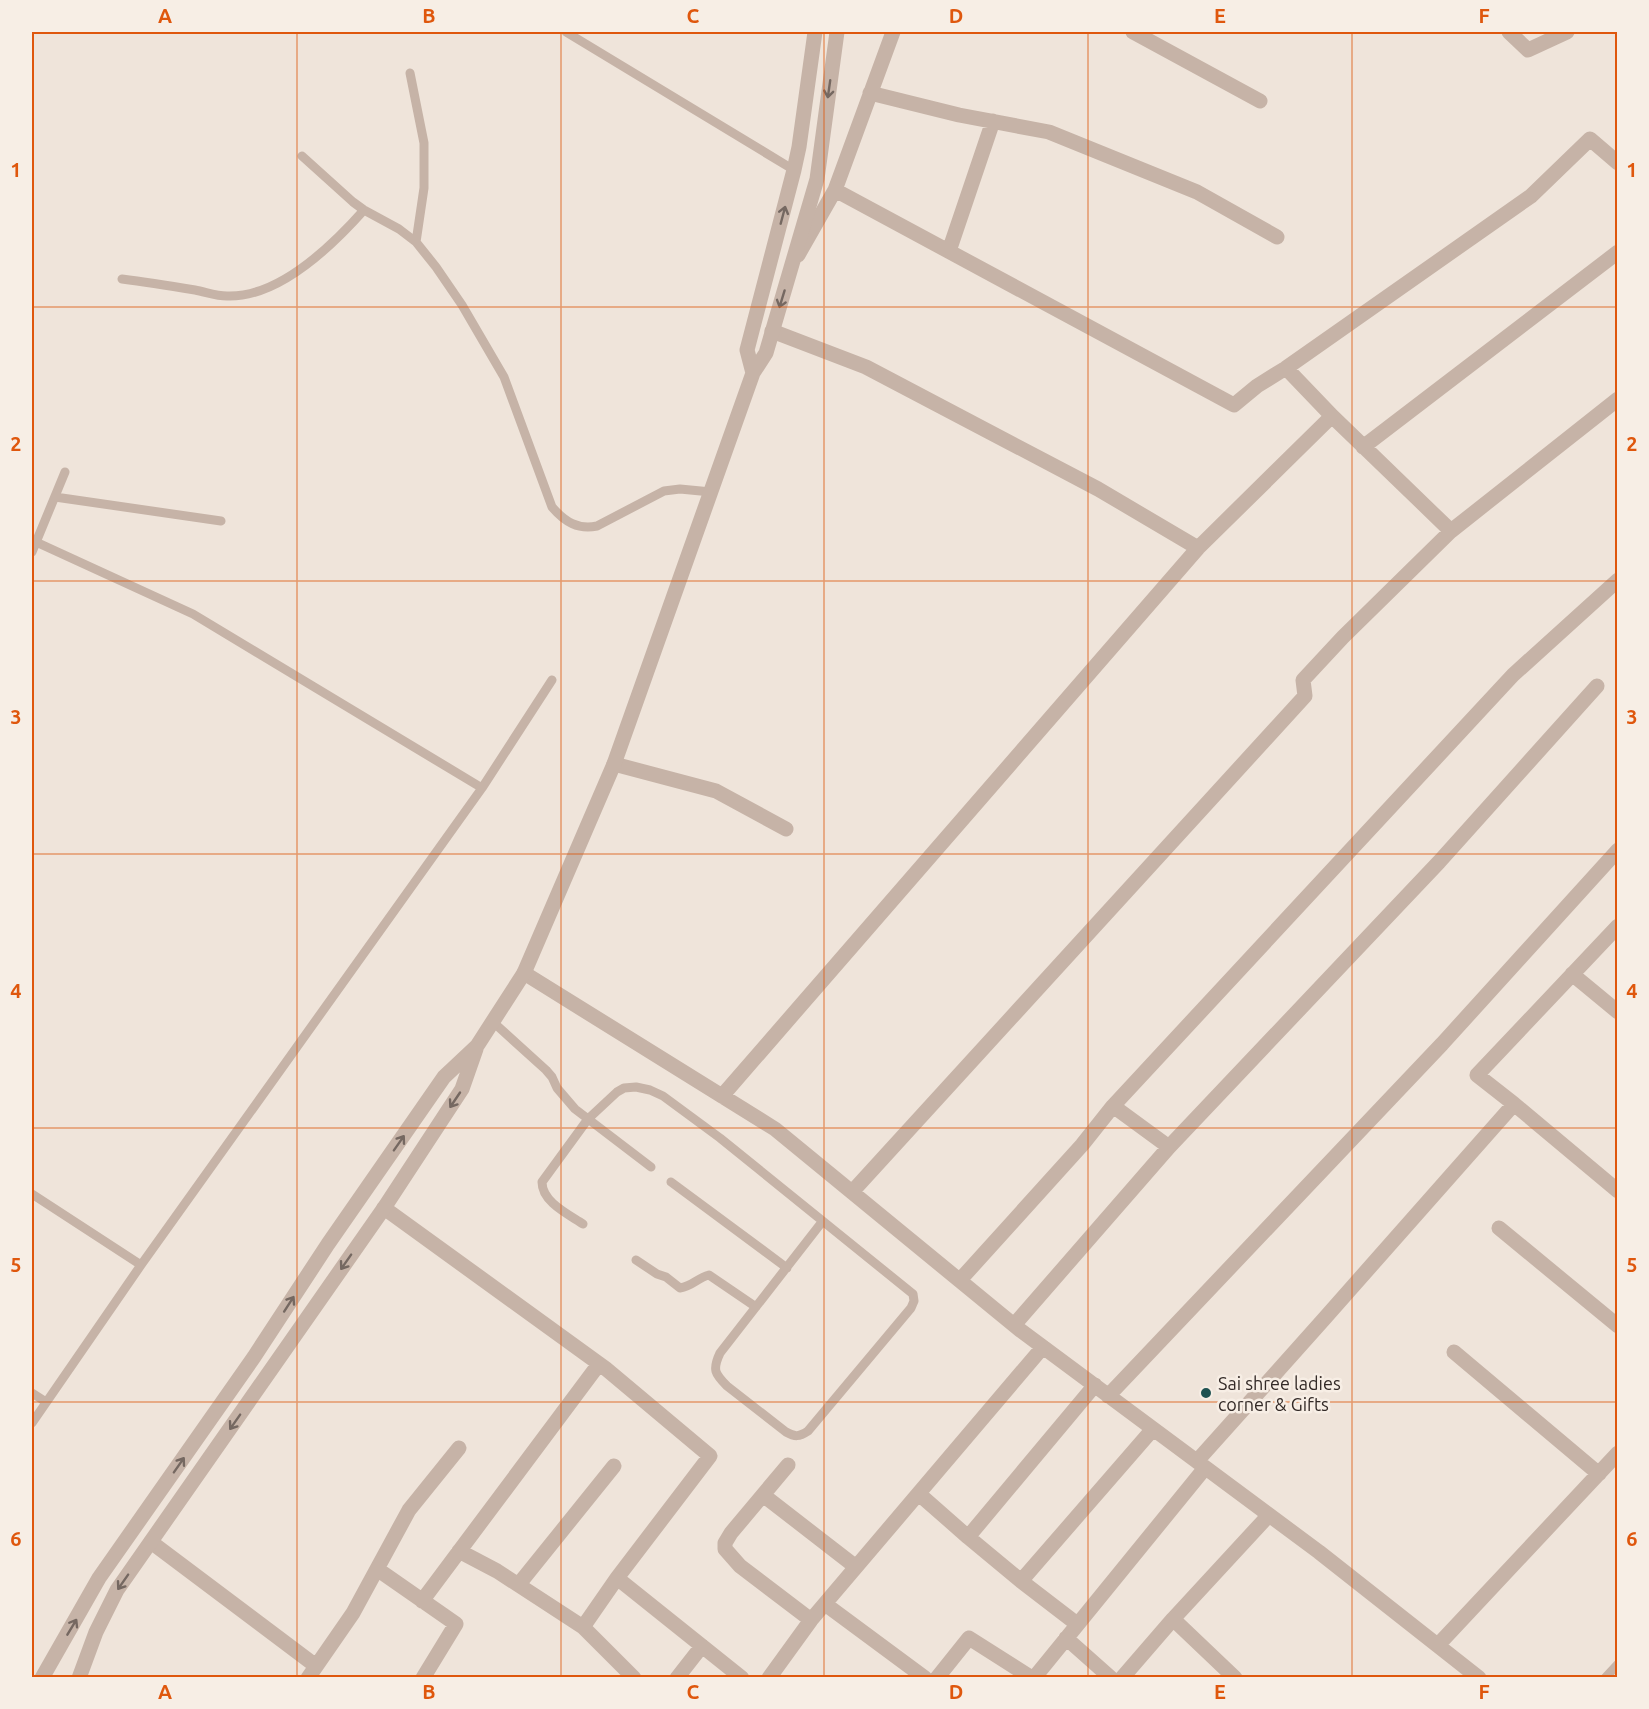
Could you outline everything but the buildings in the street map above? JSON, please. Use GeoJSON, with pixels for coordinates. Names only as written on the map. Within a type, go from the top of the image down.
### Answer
{"type":"FeatureCollection","features":[{"type":"Feature","properties":{"kind":"street"},"geometry":{"type":"LineString","coordinates":[[753,373],[747,350],[799,147],[815,32]]}},
{"type":"Feature","properties":{"kind":"street"},"geometry":{"type":"LineString","coordinates":[[42,1677],[99,1578],[254,1358],[328,1244],[444,1077],[477,1046],[524,973],[614,764],[753,373],[766,353],[817,179],[837,32]]}},
{"type":"Feature","properties":{"kind":"street"},"geometry":{"type":"LineString","coordinates":[[792,266],[835,190],[893,32]]}},
{"type":"Feature","properties":{"kind":"street"},"geometry":{"type":"LineString","coordinates":[[1133,32],[1260,101]]}},
{"type":"Feature","properties":{"kind":"street"},"geometry":{"type":"LineString","coordinates":[[1509,32],[1528,50],[1567,32]]}},
{"type":"Feature","properties":{"kind":"street"},"geometry":{"type":"LineString","coordinates":[[870,93],[1049,132],[1197,192],[1277,237]]}},
{"type":"Feature","properties":{"kind":"street"},"geometry":{"type":"LineString","coordinates":[[949,251],[993,121]]}},
{"type":"Feature","properties":{"kind":"street"},"geometry":{"type":"LineString","coordinates":[[835,190],[1234,405],[1257,386],[1531,196],[1590,139],[1617,163]]}},
{"type":"Feature","properties":{"kind":"street"},"geometry":{"type":"LineString","coordinates":[[1364,447],[1617,252]]}},
{"type":"Feature","properties":{"kind":"street"},"geometry":{"type":"LineString","coordinates":[[772,331],[866,367],[1098,489],[1198,548]]}},
{"type":"Feature","properties":{"kind":"street"},"geometry":{"type":"LineString","coordinates":[[1286,368],[1332,416],[1451,531]]}},
{"type":"Feature","properties":{"kind":"street"},"geometry":{"type":"LineString","coordinates":[[852,1192],[1305,696],[1303,680],[1343,637],[1451,531],[1617,399]]}},
{"type":"Feature","properties":{"kind":"street"},"geometry":{"type":"LineString","coordinates":[[722,1096],[1198,548],[1332,416]]}},
{"type":"Feature","properties":{"kind":"street"},"geometry":{"type":"LineString","coordinates":[[960,1280],[1082,1145],[1113,1106],[1513,675],[1617,580]]}},
{"type":"Feature","properties":{"kind":"street"},"geometry":{"type":"LineString","coordinates":[[1014,1325],[1169,1147],[1439,861],[1597,686]]}},
{"type":"Feature","properties":{"kind":"street"},"geometry":{"type":"LineString","coordinates":[[614,764],[716,791],[786,829]]}},
{"type":"Feature","properties":{"kind":"street"},"geometry":{"type":"LineString","coordinates":[[1108,1396],[1442,1044],[1617,850]]}},
{"type":"Feature","properties":{"kind":"street"},"geometry":{"type":"LineString","coordinates":[[1617,926],[1477,1075],[1617,1191]]}},
{"type":"Feature","properties":{"kind":"street"},"geometry":{"type":"LineString","coordinates":[[524,973],[775,1129],[1014,1325],[1269,1515],[1479,1677]]}},
{"type":"Feature","properties":{"kind":"street"},"geometry":{"type":"LineString","coordinates":[[1572,974],[1617,1012]]}},
{"type":"Feature","properties":{"kind":"street"},"geometry":{"type":"LineString","coordinates":[[79,1677],[96,1632],[117,1590],[384,1208],[462,1089],[477,1046]]}},
{"type":"Feature","properties":{"kind":"street"},"geometry":{"type":"LineString","coordinates":[[937,1677],[969,1638],[1033,1677],[1201,1465],[1514,1104]]}},
{"type":"Feature","properties":{"kind":"street"},"geometry":{"type":"LineString","coordinates":[[1113,1106],[1169,1147]]}},
{"type":"Feature","properties":{"kind":"street"},"geometry":{"type":"LineString","coordinates":[[384,1208],[599,1364],[710,1456],[617,1578],[583,1627]]}},
{"type":"Feature","properties":{"kind":"street"},"geometry":{"type":"LineString","coordinates":[[1499,1228],[1617,1326]]}},
{"type":"Feature","properties":{"kind":"street"},"geometry":{"type":"LineString","coordinates":[[769,1677],[811,1620],[1043,1347]]}},
{"type":"Feature","properties":{"kind":"street"},"geometry":{"type":"LineString","coordinates":[[1454,1352],[1599,1473]]}},
{"type":"Feature","properties":{"kind":"street"},"geometry":{"type":"LineString","coordinates":[[422,1601],[599,1364]]}},
{"type":"Feature","properties":{"kind":"street"},"geometry":{"type":"LineString","coordinates":[[968,1537],[1095,1385]]}},
{"type":"Feature","properties":{"kind":"street"},"geometry":{"type":"LineString","coordinates":[[1021,1581],[1152,1429]]}},
{"type":"Feature","properties":{"kind":"street"},"geometry":{"type":"LineString","coordinates":[[151,1542],[312,1672],[353,1613],[410,1510],[459,1448]]}},
{"type":"Feature","properties":{"kind":"street"},"geometry":{"type":"LineString","coordinates":[[1438,1645],[1617,1454]]}},
{"type":"Feature","properties":{"kind":"street"},"geometry":{"type":"LineString","coordinates":[[788,1465],[731,1533],[725,1543],[725,1549],[740,1566],[811,1620]]}},
{"type":"Feature","properties":{"kind":"street"},"geometry":{"type":"LineString","coordinates":[[519,1584],[614,1466]]}},
{"type":"Feature","properties":{"kind":"street"},"geometry":{"type":"LineString","coordinates":[[918,1494],[1021,1581],[1077,1624]]}},
{"type":"Feature","properties":{"kind":"street"},"geometry":{"type":"LineString","coordinates":[[763,1495],[856,1567]]}},
{"type":"Feature","properties":{"kind":"street"},"geometry":{"type":"LineString","coordinates":[[1122,1677],[1269,1515]]}},
{"type":"Feature","properties":{"kind":"street"},"geometry":{"type":"LineString","coordinates":[[459,1551],[519,1584],[583,1627],[634,1677]]}},
{"type":"Feature","properties":{"kind":"street"},"geometry":{"type":"LineString","coordinates":[[377,1569],[456,1624],[423,1677]]}},
{"type":"Feature","properties":{"kind":"street"},"geometry":{"type":"LineString","coordinates":[[617,1578],[742,1677]]}},
{"type":"Feature","properties":{"kind":"street"},"geometry":{"type":"LineString","coordinates":[[825,1604],[925,1677]]}},
{"type":"Feature","properties":{"kind":"street"},"geometry":{"type":"LineString","coordinates":[[1173,1619],[1235,1677]]}},
{"type":"Feature","properties":{"kind":"street"},"geometry":{"type":"LineString","coordinates":[[1066,1638],[1111,1677]]}},
{"type":"Feature","properties":{"kind":"street"},"geometry":{"type":"LineString","coordinates":[[677,1677],[702,1646]]}},
{"type":"Feature","properties":{"kind":"lane"},"geometry":{"type":"LineString","coordinates":[[566,32],[794,170]]}},
{"type":"Feature","properties":{"kind":"lane"},"geometry":{"type":"LineString","coordinates":[[410,73],[424,143],[424,188],[417,242]]}},
{"type":"Feature","properties":{"kind":"lane"},"geometry":{"type":"LineString","coordinates":[[302,156],[364,210],[399,229],[417,242],[462,305],[504,376],[552,507],[560,517],[585,529],[597,526],[663,491],[680,489],[711,492]]}},
{"type":"Feature","properties":{"kind":"lane"},"geometry":{"type":"LineString","coordinates":[[122,279],[226,296],[247,295],[271,286],[300,270],[364,210]]}},
{"type":"Feature","properties":{"kind":"lane"},"geometry":{"type":"LineString","coordinates":[[32,552],[66,472]]}},
{"type":"Feature","properties":{"kind":"lane"},"geometry":{"type":"LineString","coordinates":[[55,497],[221,521]]}},
{"type":"Feature","properties":{"kind":"lane"},"geometry":{"type":"LineString","coordinates":[[36,542],[193,614],[482,788]]}},
{"type":"Feature","properties":{"kind":"lane"},"geometry":{"type":"LineString","coordinates":[[32,1423],[141,1265],[482,788],[552,680]]}},
{"type":"Feature","properties":{"kind":"lane"},"geometry":{"type":"LineString","coordinates":[[493,1022],[546,1070],[568,1102],[651,1167]]}},
{"type":"Feature","properties":{"kind":"lane"},"geometry":{"type":"LineString","coordinates":[[583,1224],[556,1205],[545,1194],[542,1182],[588,1119],[617,1092],[624,1088],[636,1087],[663,1096],[720,1138],[913,1294],[914,1301],[911,1308],[808,1431],[793,1437],[720,1379],[715,1370],[715,1364],[720,1353],[822,1222]]}},
{"type":"Feature","properties":{"kind":"lane"},"geometry":{"type":"LineString","coordinates":[[671,1182],[787,1268]]}},
{"type":"Feature","properties":{"kind":"lane"},"geometry":{"type":"LineString","coordinates":[[32,1194],[141,1265]]}},
{"type":"Feature","properties":{"kind":"lane"},"geometry":{"type":"LineString","coordinates":[[636,1260],[657,1275],[666,1276],[680,1288],[690,1286],[702,1276],[709,1275],[756,1307]]}},
{"type":"Feature","properties":{"kind":"lane"},"geometry":{"type":"LineString","coordinates":[[32,1393],[46,1402]]}},
{"type":"Feature","properties":{"kind":"lane"},"geometry":{"type":"LineString","coordinates":[[1605,1677],[1617,1664]]}},
{"type":"Feature","properties":{"kind":"place","name":"Sai shree ladies corner & Gifts"},"geometry":{"type":"Point","coordinates":[1206,1393]}}]}
